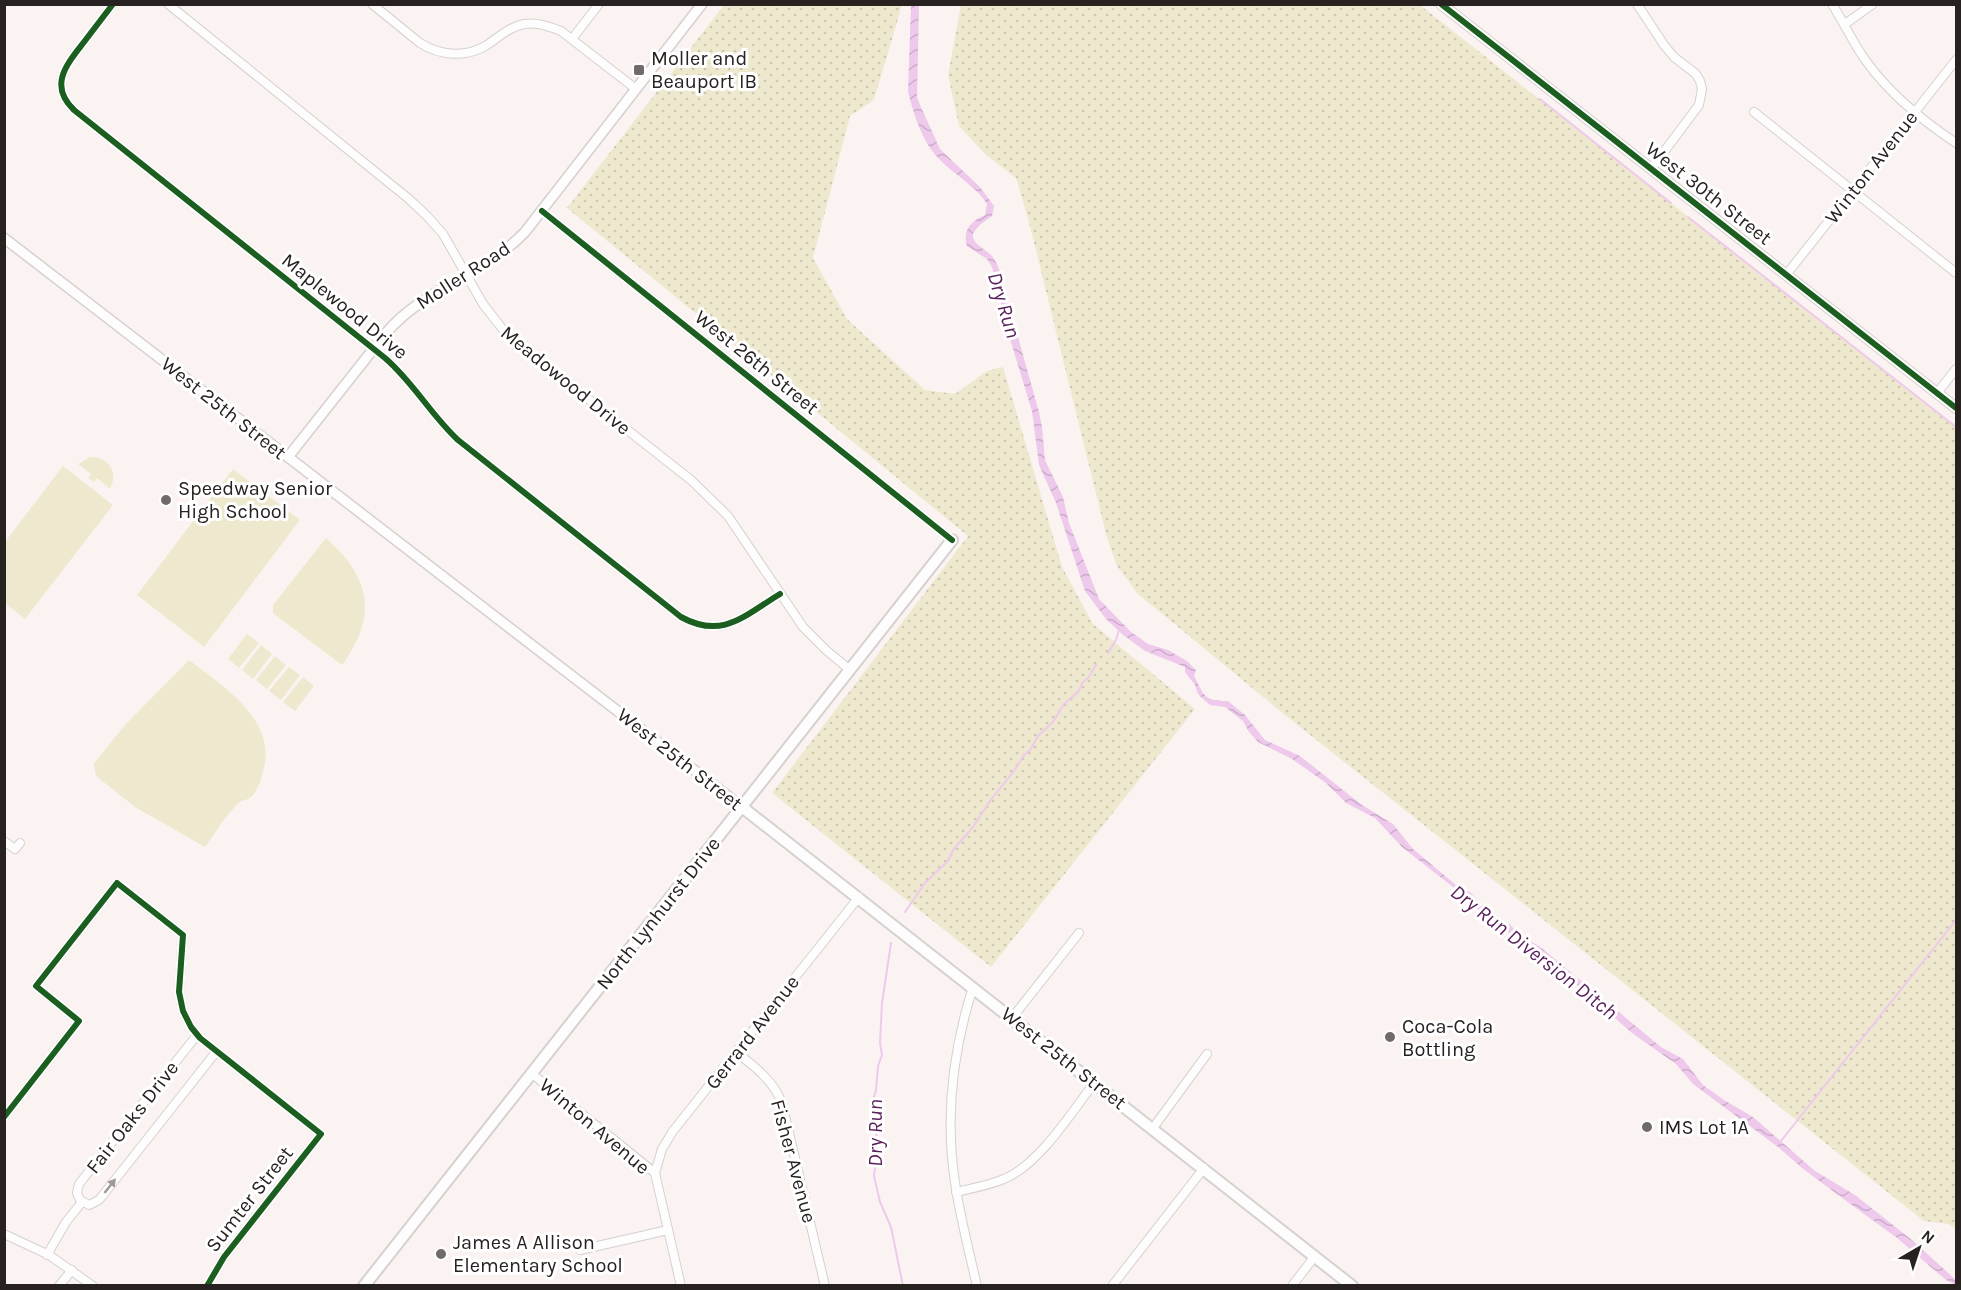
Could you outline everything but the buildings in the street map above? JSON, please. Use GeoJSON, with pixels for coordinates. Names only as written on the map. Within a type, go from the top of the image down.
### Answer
{"type":"FeatureCollection","features":[{"type":"Feature","properties":{"kind":"main road","name":"North Lynhurst Drive"},"geometry":{"type":"LineString","coordinates":[[364,1286],[952,540]]}},
{"type":"Feature","properties":{"kind":"main road","name":"West 25th Street"},"geometry":{"type":"LineString","coordinates":[[742,807],[1352,1286]]}},
{"type":"Feature","properties":{"kind":"street","name":"Maplewood Drive"},"geometry":{"type":"LineString","coordinates":[[113,4],[64,70],[61,86],[66,101],[74,110],[373,349],[406,378],[438,418],[462,442],[681,617],[700,626],[722,626],[734,622],[780,594]]}},
{"type":"Feature","properties":{"kind":"street","name":"Meadowood Drive"},"geometry":{"type":"LineString","coordinates":[[168,4],[416,204],[443,234],[489,314],[514,341],[715,501],[741,532],[803,627],[821,646],[850,670]]}},
{"type":"Feature","properties":{"kind":"street"},"geometry":{"type":"LineString","coordinates":[[372,4],[420,43],[447,54],[476,50],[510,28],[526,24],[550,26],[572,39],[636,89]]}},
{"type":"Feature","properties":{"kind":"street"},"geometry":{"type":"LineString","coordinates":[[572,39],[599,4]]}},
{"type":"Feature","properties":{"kind":"street","name":"Moller Road"},"geometry":{"type":"LineString","coordinates":[[288,457],[394,324],[416,304],[504,252],[525,232],[702,4]]}},
{"type":"Feature","properties":{"kind":"street","name":"West 30th Street"},"geometry":{"type":"LineString","coordinates":[[1441,4],[1956,408]]}},
{"type":"Feature","properties":{"kind":"street"},"geometry":{"type":"LineString","coordinates":[[1637,4],[1669,51],[1696,74],[1702,89],[1699,105],[1651,169]]}},
{"type":"Feature","properties":{"kind":"street"},"geometry":{"type":"LineString","coordinates":[[1832,4],[1875,73],[1894,92],[1956,143]]}},
{"type":"Feature","properties":{"kind":"street"},"geometry":{"type":"LineString","coordinates":[[1845,24],[1873,4]]}},
{"type":"Feature","properties":{"kind":"street","name":"Winton Avenue"},"geometry":{"type":"LineString","coordinates":[[1786,275],[1956,60]]}},
{"type":"Feature","properties":{"kind":"street"},"geometry":{"type":"LineString","coordinates":[[1754,112],[1956,273]]}},
{"type":"Feature","properties":{"kind":"street","name":"West 26th Street"},"geometry":{"type":"LineString","coordinates":[[542,211],[952,540]]}},
{"type":"Feature","properties":{"kind":"street","name":"West 25th Street"},"geometry":{"type":"LineString","coordinates":[[4,238],[742,807]]}},
{"type":"Feature","properties":{"kind":"street"},"geometry":{"type":"LineString","coordinates":[[1937,393],[1956,369]]}},
{"type":"Feature","properties":{"kind":"street"},"geometry":{"type":"LineString","coordinates":[[4,841],[15,849],[20,843]]}},
{"type":"Feature","properties":{"kind":"street"},"geometry":{"type":"LineString","coordinates":[[4,1116],[79,1022],[36,986],[117,883],[183,935],[180,999],[186,1018],[197,1035],[216,1052]]}},
{"type":"Feature","properties":{"kind":"street","name":"Gerrard Avenue"},"geometry":{"type":"LineString","coordinates":[[655,1173],[659,1157],[671,1135],[858,897]]}},
{"type":"Feature","properties":{"kind":"street"},"geometry":{"type":"LineString","coordinates":[[1012,1018],[1079,933]]}},
{"type":"Feature","properties":{"kind":"street"},"geometry":{"type":"LineString","coordinates":[[973,987],[958,1043],[951,1097],[952,1155],[956,1192],[976,1286]]}},
{"type":"Feature","properties":{"kind":"street","name":"Fair Oaks Drive"},"geometry":{"type":"LineString","coordinates":[[197,1035],[79,1184],[77,1192],[82,1202],[89,1205],[99,1200],[216,1052]]}},
{"type":"Feature","properties":{"kind":"street","name":"Sumter Street"},"geometry":{"type":"LineString","coordinates":[[207,1286],[224,1257],[321,1134],[216,1052]]}},
{"type":"Feature","properties":{"kind":"street","name":"Fisher Avenue"},"geometry":{"type":"LineString","coordinates":[[736,1052],[766,1077],[782,1103],[825,1286]]}},
{"type":"Feature","properties":{"kind":"street"},"geometry":{"type":"LineString","coordinates":[[1153,1128],[1207,1054]]}},
{"type":"Feature","properties":{"kind":"street","name":"Winton Avenue"},"geometry":{"type":"LineString","coordinates":[[531,1073],[655,1173],[681,1286]]}},
{"type":"Feature","properties":{"kind":"street"},"geometry":{"type":"LineString","coordinates":[[956,1192],[1000,1181],[1025,1167],[1040,1152],[1094,1083]]}},
{"type":"Feature","properties":{"kind":"street"},"geometry":{"type":"LineString","coordinates":[[1112,1286],[1204,1168]]}},
{"type":"Feature","properties":{"kind":"street","name":"Fair Oaks Drive"},"geometry":{"type":"LineString","coordinates":[[47,1255],[66,1222],[82,1202]]}},
{"type":"Feature","properties":{"kind":"street"},"geometry":{"type":"LineString","coordinates":[[580,1250],[668,1230]]}},
{"type":"Feature","properties":{"kind":"street"},"geometry":{"type":"LineString","coordinates":[[4,1234],[47,1255],[93,1286]]}},
{"type":"Feature","properties":{"kind":"street"},"geometry":{"type":"LineString","coordinates":[[1292,1286],[1315,1256]]}},
{"type":"Feature","properties":{"kind":"street"},"geometry":{"type":"LineString","coordinates":[[59,1286],[72,1270]]}},
{"type":"Feature","properties":{"kind":"shaded area"},"geometry":{"type":"Polygon","coordinates":[[[724,5],[902,5],[874,100],[850,116],[813,258],[847,319],[925,390],[955,394],[987,371],[1003,367],[1062,567],[1093,624],[1195,709],[991,967],[772,793],[968,536],[567,208],[724,5]]]}},
{"type":"Feature","properties":{"kind":"shaded area"},"geometry":{"type":"Polygon","coordinates":[[[961,5],[1420,5],[1956,428],[1956,1229],[1948,1224],[1924,1221],[1285,715],[1138,594],[1117,566],[1107,538],[1028,218],[1016,178],[986,155],[959,126],[948,75],[961,5]]]}},
{"type":"Feature","properties":{"kind":"shaded area"},"geometry":{"type":"Polygon","coordinates":[[[90,457],[107,463],[113,471],[113,483],[110,489],[97,478],[94,482],[88,478],[91,474],[78,464],[90,457]]]}},
{"type":"Feature","properties":{"kind":"shaded area"},"geometry":{"type":"Polygon","coordinates":[[[63,466],[113,505],[25,619],[5,603],[5,542],[63,466]]]}},
{"type":"Feature","properties":{"kind":"shaded area"},"geometry":{"type":"Polygon","coordinates":[[[233,469],[300,520],[204,647],[137,595],[233,469]]]}},
{"type":"Feature","properties":{"kind":"shaded area"},"geometry":{"type":"Polygon","coordinates":[[[326,538],[353,568],[364,598],[365,614],[361,630],[342,665],[273,613],[273,605],[326,538]]]}},
{"type":"Feature","properties":{"kind":"shaded area"},"geometry":{"type":"Polygon","coordinates":[[[247,634],[259,643],[239,668],[228,659],[247,634]]]}},
{"type":"Feature","properties":{"kind":"shaded area"},"geometry":{"type":"Polygon","coordinates":[[[261,645],[272,654],[253,679],[242,670],[261,645]]]}},
{"type":"Feature","properties":{"kind":"shaded area"},"geometry":{"type":"Polygon","coordinates":[[[275,656],[286,665],[267,689],[256,680],[275,656]]]}},
{"type":"Feature","properties":{"kind":"shaded area"},"geometry":{"type":"Polygon","coordinates":[[[189,660],[245,707],[263,736],[266,753],[262,775],[255,792],[234,808],[205,847],[135,807],[96,776],[94,763],[125,725],[189,660]]]}},
{"type":"Feature","properties":{"kind":"shaded area"},"geometry":{"type":"Polygon","coordinates":[[[289,667],[300,675],[281,700],[269,691],[289,667]]]}},
{"type":"Feature","properties":{"kind":"shaded area"},"geometry":{"type":"Polygon","coordinates":[[[303,677],[314,686],[295,711],[283,702],[303,677]]]}},
{"type":"Feature","properties":{"kind":"water","name":"Dry Run"},"geometry":{"type":"Polygon","coordinates":[[[911,5],[919,5],[917,97],[940,149],[980,187],[994,206],[992,216],[979,226],[973,237],[977,244],[992,256],[999,269],[1039,412],[1045,460],[1063,497],[1069,523],[1099,599],[1131,632],[1148,644],[1168,650],[1187,661],[1196,670],[1194,676],[1206,696],[1214,700],[1228,701],[1245,715],[1265,740],[1300,756],[1362,805],[1393,824],[1413,849],[1457,886],[1470,892],[1489,915],[1510,925],[1524,938],[1539,946],[1661,1047],[1683,1059],[1703,1085],[1753,1117],[1815,1171],[1855,1195],[1912,1240],[1956,1280],[1956,1285],[1946,1280],[1897,1238],[1693,1084],[1676,1064],[1632,1033],[1538,951],[1491,922],[1467,898],[1402,847],[1375,818],[1346,803],[1326,783],[1292,759],[1258,742],[1243,721],[1225,707],[1210,705],[1198,694],[1195,685],[1185,672],[1185,667],[1145,651],[1106,619],[1085,591],[1056,503],[1039,465],[1032,411],[1010,339],[992,267],[987,259],[967,246],[967,231],[972,223],[985,215],[987,204],[975,189],[933,152],[921,131],[915,114],[908,91],[911,5]]]}},
{"type":"Feature","properties":{"kind":"waterway"},"geometry":{"type":"LineString","coordinates":[[1540,99],[1671,203]]}},
{"type":"Feature","properties":{"kind":"waterway"},"geometry":{"type":"LineString","coordinates":[[1688,217],[1956,427]]}},
{"type":"Feature","properties":{"kind":"waterway"},"geometry":{"type":"LineString","coordinates":[[1108,653],[1119,630]]}},
{"type":"Feature","properties":{"kind":"waterway","name":"Dry Run"},"geometry":{"type":"LineString","coordinates":[[905,912],[925,883],[948,861],[953,850],[973,827],[1038,736],[1053,722],[1064,704],[1079,691],[1082,683],[1089,677],[1096,665]]}},
{"type":"Feature","properties":{"kind":"waterway"},"geometry":{"type":"LineString","coordinates":[[1781,1141],[1956,920]]}},
{"type":"Feature","properties":{"kind":"waterway","name":"Dry Run"},"geometry":{"type":"LineString","coordinates":[[891,943],[882,1003],[880,1043],[882,1055],[871,1107],[878,1141],[874,1176],[880,1202],[891,1227],[903,1286]]}},
{"type":"Feature","properties":{"kind":"cycle path"},"geometry":{"type":"LineString","coordinates":[[113,4],[72,58],[63,75],[62,92],[74,110],[385,358],[458,440],[681,617],[709,626],[722,625],[744,617],[780,594]]}},
{"type":"Feature","properties":{"kind":"cycle path"},"geometry":{"type":"LineString","coordinates":[[1441,4],[1956,408]]}},
{"type":"Feature","properties":{"kind":"cycle path"},"geometry":{"type":"LineString","coordinates":[[542,211],[952,540]]}},
{"type":"Feature","properties":{"kind":"cycle path"},"geometry":{"type":"LineString","coordinates":[[4,1117],[79,1021],[36,986],[117,883],[183,935],[179,992],[183,1011],[191,1027],[200,1038],[321,1134],[224,1257],[207,1286]]}},
{"type":"Feature","properties":{"kind":"place","name":"Moller and Beauport IB"},"geometry":{"type":"Point","coordinates":[639,70]}},
{"type":"Feature","properties":{"kind":"place","name":"Speedway Senior High School"},"geometry":{"type":"Point","coordinates":[166,500]}},
{"type":"Feature","properties":{"kind":"place","name":"Coca-Cola Bottling"},"geometry":{"type":"Point","coordinates":[1390,1037]}},
{"type":"Feature","properties":{"kind":"place","name":"IMS Lot 1A"},"geometry":{"type":"Point","coordinates":[1647,1127]}},
{"type":"Feature","properties":{"kind":"place","name":"James A Allison Elementary School"},"geometry":{"type":"Point","coordinates":[441,1254]}},
{"type":"Feature","properties":{"kind":"water label","name":"Dry Run Diversion Ditch"},"geometry":{"type":"Point","coordinates":[1534,952]}}]}
